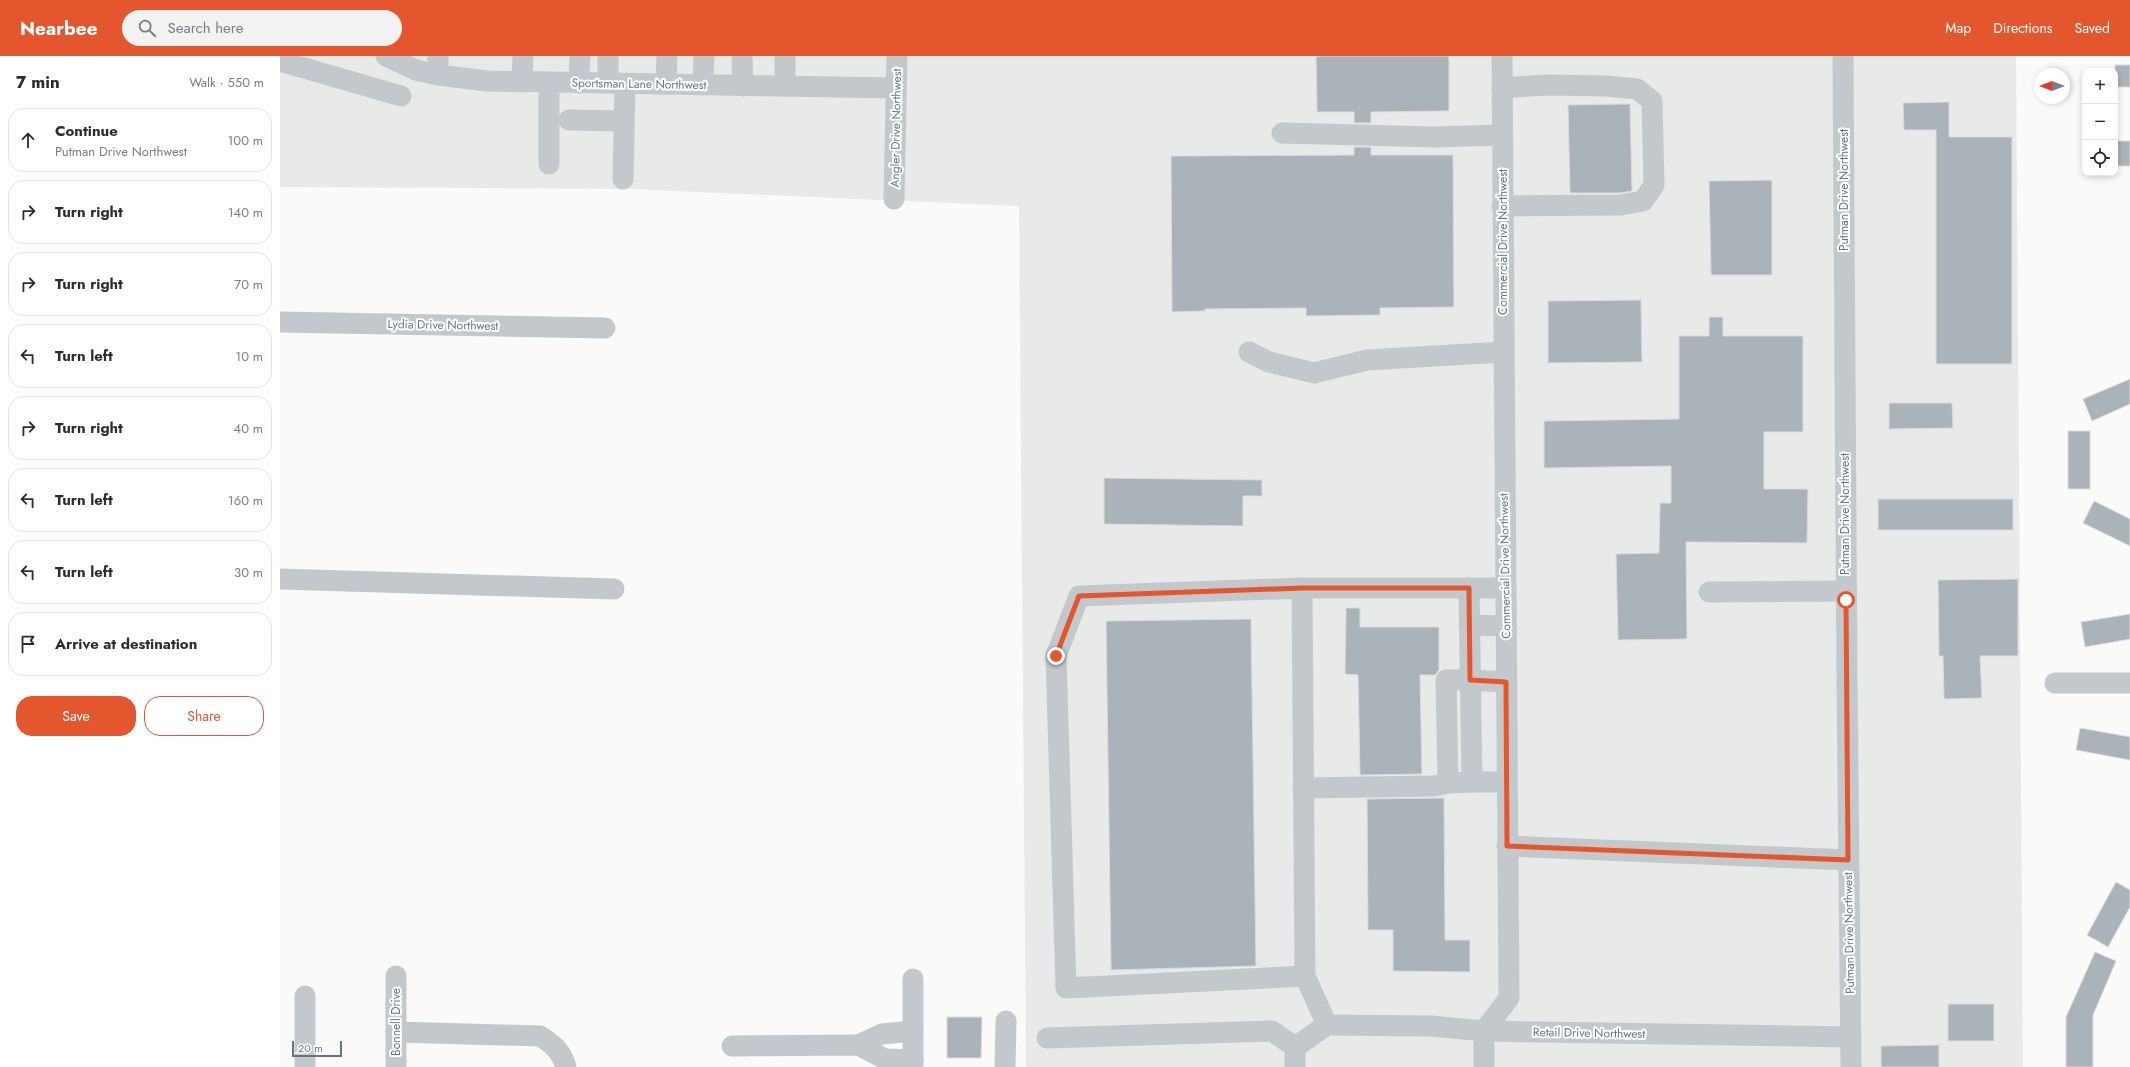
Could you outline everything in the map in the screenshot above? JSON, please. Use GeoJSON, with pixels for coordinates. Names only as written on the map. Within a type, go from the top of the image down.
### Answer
{"type":"FeatureCollection","features":[{"type":"Feature","properties":{"kind":"street"},"geometry":{"type":"LineString","coordinates":[[522,82],[523,56]]}},
{"type":"Feature","properties":{"kind":"street"},"geometry":{"type":"LineString","coordinates":[[579,83],[580,56]]}},
{"type":"Feature","properties":{"kind":"street"},"geometry":{"type":"LineString","coordinates":[[608,56],[624,121],[623,179]]}},
{"type":"Feature","properties":{"kind":"street"},"geometry":{"type":"LineString","coordinates":[[666,84],[667,56]]}},
{"type":"Feature","properties":{"kind":"street"},"geometry":{"type":"LineString","coordinates":[[703,85],[704,56]]}},
{"type":"Feature","properties":{"kind":"street"},"geometry":{"type":"LineString","coordinates":[[742,56],[743,86]]}},
{"type":"Feature","properties":{"kind":"street"},"geometry":{"type":"LineString","coordinates":[[785,56],[785,86]]}},
{"type":"Feature","properties":{"kind":"street","name":"Angler Drive Northwest"},"geometry":{"type":"LineString","coordinates":[[894,199],[897,56]]}},
{"type":"Feature","properties":{"kind":"street","name":"Commercial Drive Northwest"},"geometry":{"type":"LineString","coordinates":[[1484,1031],[1509,998],[1506,782],[1502,56]]}},
{"type":"Feature","properties":{"kind":"street","name":"Putman Drive Northwest"},"geometry":{"type":"LineString","coordinates":[[1843,56],[1848,860],[1851,1067]]}},
{"type":"Feature","properties":{"kind":"street","name":"Sportsman Lane Northwest"},"geometry":{"type":"LineString","coordinates":[[396,58],[416,70],[438,66],[486,81],[896,88]]}},
{"type":"Feature","properties":{"kind":"street"},"geometry":{"type":"LineString","coordinates":[[280,61],[322,64],[401,96]]}},
{"type":"Feature","properties":{"kind":"street"},"geometry":{"type":"LineString","coordinates":[[549,82],[549,164]]}},
{"type":"Feature","properties":{"kind":"street"},"geometry":{"type":"LineString","coordinates":[[1502,88],[1606,86],[1637,89],[1652,101],[1654,185],[1643,201],[1621,205],[1502,206]]}},
{"type":"Feature","properties":{"kind":"street"},"geometry":{"type":"LineString","coordinates":[[569,120],[624,121]]}},
{"type":"Feature","properties":{"kind":"street"},"geometry":{"type":"LineString","coordinates":[[1282,133],[1434,137],[1502,134]]}},
{"type":"Feature","properties":{"kind":"street","name":"Lydia Drive Northwest"},"geometry":{"type":"LineString","coordinates":[[280,322],[605,328]]}},
{"type":"Feature","properties":{"kind":"street"},"geometry":{"type":"LineString","coordinates":[[1249,352],[1269,362],[1314,373],[1367,360],[1503,352]]}},
{"type":"Feature","properties":{"kind":"street"},"geometry":{"type":"LineString","coordinates":[[280,579],[614,589]]}},
{"type":"Feature","properties":{"kind":"street"},"geometry":{"type":"LineString","coordinates":[[1305,976],[1066,988],[1056,656],[1079,596],[1302,588],[1505,588]]}},
{"type":"Feature","properties":{"kind":"street"},"geometry":{"type":"LineString","coordinates":[[1047,1038],[1272,1031],[1295,1057],[1327,1025],[1305,976],[1302,588]]}},
{"type":"Feature","properties":{"kind":"street"},"geometry":{"type":"LineString","coordinates":[[1469,588],[1472,782]]}},
{"type":"Feature","properties":{"kind":"street"},"geometry":{"type":"LineString","coordinates":[[1709,592],[1846,591]]}},
{"type":"Feature","properties":{"kind":"street"},"geometry":{"type":"LineString","coordinates":[[1469,625],[1506,626]]}},
{"type":"Feature","properties":{"kind":"street"},"geometry":{"type":"LineString","coordinates":[[1448,783],[1446,680],[1506,682]]}},
{"type":"Feature","properties":{"kind":"street"},"geometry":{"type":"LineString","coordinates":[[2055,683],[2130,683]]}},
{"type":"Feature","properties":{"kind":"street"},"geometry":{"type":"LineString","coordinates":[[1303,788],[1434,786],[1448,783],[1506,782]]}},
{"type":"Feature","properties":{"kind":"street"},"geometry":{"type":"LineString","coordinates":[[1507,846],[1848,860]]}},
{"type":"Feature","properties":{"kind":"street","name":"Bonnell Drive"},"geometry":{"type":"LineString","coordinates":[[396,976],[396,1067]]}},
{"type":"Feature","properties":{"kind":"street"},"geometry":{"type":"LineString","coordinates":[[858,1045],[885,1059],[913,1063],[913,979]]}},
{"type":"Feature","properties":{"kind":"street"},"geometry":{"type":"LineString","coordinates":[[305,996],[305,1067]]}},
{"type":"Feature","properties":{"kind":"street"},"geometry":{"type":"LineString","coordinates":[[1005,1067],[1006,1021]]}},
{"type":"Feature","properties":{"kind":"street","name":"Retail Drive Northwest"},"geometry":{"type":"LineString","coordinates":[[1327,1025],[1431,1026],[1484,1031],[1851,1037]]}},
{"type":"Feature","properties":{"kind":"street"},"geometry":{"type":"LineString","coordinates":[[732,1046],[858,1045],[882,1034],[913,1031]]}},
{"type":"Feature","properties":{"kind":"street"},"geometry":{"type":"LineString","coordinates":[[1484,1031],[1484,1067]]}},
{"type":"Feature","properties":{"kind":"street"},"geometry":{"type":"LineString","coordinates":[[396,1032],[540,1036],[553,1044],[563,1057],[566,1067]]}},
{"type":"Feature","properties":{"kind":"shaded area"},"geometry":{"type":"Polygon","coordinates":[[[280,56],[2016,56],[2023,1067],[1026,1067],[1019,206],[629,189],[280,187],[280,56]]]}},
{"type":"Feature","properties":{"kind":"building"},"geometry":{"type":"Polygon","coordinates":[[[1316,56],[1449,56],[1449,111],[1371,112],[1371,123],[1354,123],[1354,112],[1317,112],[1316,56]]]}},
{"type":"Feature","properties":{"kind":"building"},"geometry":{"type":"Polygon","coordinates":[[[2115,65],[2130,65],[2130,87],[2118,87],[2118,68],[2115,68],[2115,65]]]}},
{"type":"Feature","properties":{"kind":"building"},"geometry":{"type":"Polygon","coordinates":[[[1949,102],[1949,137],[2012,137],[2012,364],[1936,364],[1936,130],[1904,130],[1903,103],[1949,102]]]}},
{"type":"Feature","properties":{"kind":"building"},"geometry":{"type":"Polygon","coordinates":[[[1630,104],[1632,191],[1620,193],[1570,193],[1568,105],[1630,104]]]}},
{"type":"Feature","properties":{"kind":"building"},"geometry":{"type":"Polygon","coordinates":[[[2118,141],[2130,141],[2130,166],[2118,166],[2118,141]]]}},
{"type":"Feature","properties":{"kind":"building"},"geometry":{"type":"Polygon","coordinates":[[[1354,147],[1371,147],[1371,155],[1453,155],[1454,307],[1380,308],[1380,315],[1306,316],[1306,308],[1205,309],[1205,311],[1172,312],[1171,156],[1354,155],[1354,147]]]}},
{"type":"Feature","properties":{"kind":"building"},"geometry":{"type":"Polygon","coordinates":[[[1772,180],[1772,275],[1711,275],[1709,181],[1772,180]]]}},
{"type":"Feature","properties":{"kind":"building"},"geometry":{"type":"Polygon","coordinates":[[[1641,300],[1642,362],[1548,363],[1548,301],[1641,300]]]}},
{"type":"Feature","properties":{"kind":"building"},"geometry":{"type":"Polygon","coordinates":[[[1709,317],[1723,317],[1723,336],[1803,336],[1803,432],[1764,432],[1764,489],[1808,489],[1807,543],[1686,542],[1687,639],[1618,640],[1616,554],[1659,553],[1660,503],[1671,503],[1671,466],[1544,468],[1544,421],[1679,419],[1679,336],[1709,336],[1709,317]]]}},
{"type":"Feature","properties":{"kind":"building"},"geometry":{"type":"Polygon","coordinates":[[[2130,379],[2130,404],[2092,421],[2083,399],[2130,379]]]}},
{"type":"Feature","properties":{"kind":"building"},"geometry":{"type":"Polygon","coordinates":[[[1889,403],[1952,403],[1953,428],[1889,429],[1889,403]]]}},
{"type":"Feature","properties":{"kind":"building"},"geometry":{"type":"Polygon","coordinates":[[[2068,431],[2090,431],[2090,489],[2068,489],[2068,431]]]}},
{"type":"Feature","properties":{"kind":"building"},"geometry":{"type":"Polygon","coordinates":[[[1104,478],[1262,480],[1262,496],[1243,496],[1243,526],[1104,524],[1104,478]]]}},
{"type":"Feature","properties":{"kind":"building"},"geometry":{"type":"Polygon","coordinates":[[[1878,499],[2013,499],[2013,530],[1878,530],[1878,499]]]}},
{"type":"Feature","properties":{"kind":"building"},"geometry":{"type":"Polygon","coordinates":[[[2094,501],[2130,519],[2130,546],[2083,523],[2094,501]]]}},
{"type":"Feature","properties":{"kind":"building"},"geometry":{"type":"Polygon","coordinates":[[[2018,579],[2018,656],[1980,656],[1982,698],[1944,699],[1943,656],[1939,656],[1938,580],[2018,579]]]}},
{"type":"Feature","properties":{"kind":"building"},"geometry":{"type":"Polygon","coordinates":[[[1346,608],[1360,608],[1360,627],[1439,627],[1439,670],[1435,675],[1420,675],[1422,774],[1360,775],[1358,675],[1345,674],[1346,608]]]}},
{"type":"Feature","properties":{"kind":"building"},"geometry":{"type":"Polygon","coordinates":[[[2130,614],[2130,639],[2085,647],[2081,622],[2130,614]]]}},
{"type":"Feature","properties":{"kind":"building"},"geometry":{"type":"Polygon","coordinates":[[[1251,619],[1256,966],[1111,970],[1106,621],[1251,619]]]}},
{"type":"Feature","properties":{"kind":"building"},"geometry":{"type":"Polygon","coordinates":[[[2080,728],[2130,737],[2130,760],[2076,750],[2080,728]]]}},
{"type":"Feature","properties":{"kind":"building"},"geometry":{"type":"Polygon","coordinates":[[[1444,798],[1445,940],[1470,940],[1470,972],[1393,971],[1393,930],[1368,930],[1367,799],[1444,798]]]}},
{"type":"Feature","properties":{"kind":"building"},"geometry":{"type":"Polygon","coordinates":[[[2116,882],[2130,890],[2130,907],[2108,947],[2087,935],[2116,882]]]}},
{"type":"Feature","properties":{"kind":"building"},"geometry":{"type":"Polygon","coordinates":[[[2095,952],[2116,961],[2093,1015],[2093,1067],[2066,1067],[2066,1017],[2095,952]]]}},
{"type":"Feature","properties":{"kind":"building"},"geometry":{"type":"Polygon","coordinates":[[[1948,1004],[1994,1004],[1994,1041],[1948,1041],[1948,1004]]]}},
{"type":"Feature","properties":{"kind":"building"},"geometry":{"type":"Polygon","coordinates":[[[947,1017],[982,1017],[981,1058],[947,1058],[947,1017]]]}},
{"type":"Feature","properties":{"kind":"building"},"geometry":{"type":"Polygon","coordinates":[[[1939,1045],[1939,1067],[1881,1067],[1881,1046],[1939,1045]]]}},
{"type":"Feature","properties":{"kind":"route"},"geometry":{"type":"LineString","coordinates":[[1056,656],[1079,596],[1302,588],[1469,588],[1470,680],[1506,682],[1507,846],[1848,860],[1846,600]]}}]}
